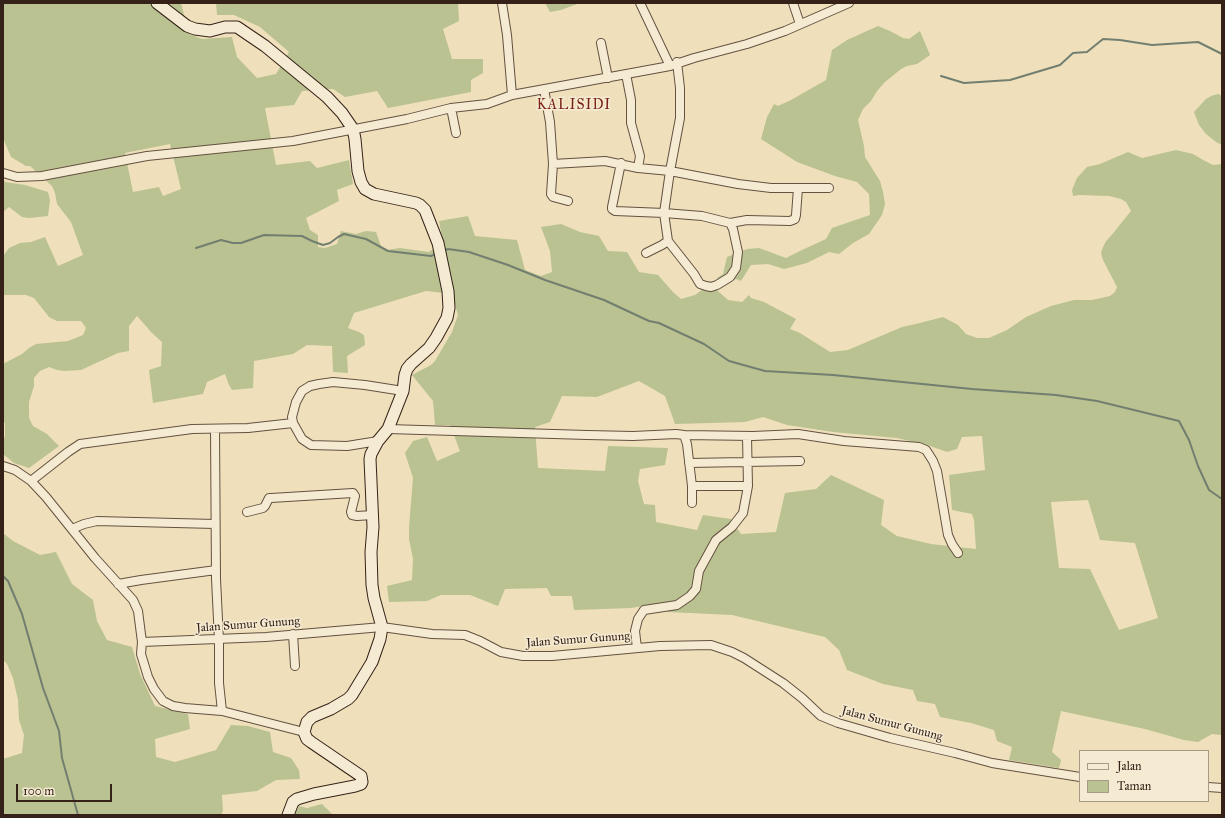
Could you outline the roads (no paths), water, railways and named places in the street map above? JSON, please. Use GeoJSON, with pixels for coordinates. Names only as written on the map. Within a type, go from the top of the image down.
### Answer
{"type":"FeatureCollection","features":[{"type":"Feature","properties":{"kind":"street"},"geometry":{"type":"LineString","coordinates":[[157,3],[187,26],[195,29],[210,31],[237,26],[265,46],[327,98],[342,113],[352,129],[355,139],[358,171],[365,189],[374,194],[420,205],[426,214],[438,243],[448,291],[449,308],[447,318],[429,348],[407,369],[403,390],[388,429],[378,441],[370,459],[373,515],[371,552],[372,585],[382,627],[380,639],[372,662],[352,695],[332,709],[312,717],[307,722],[304,732],[307,739],[361,776],[362,782],[355,786],[296,799],[293,802],[288,815]]}},
{"type":"Feature","properties":{"kind":"street"},"geometry":{"type":"LineString","coordinates":[[502,3],[507,35],[512,95]]}},
{"type":"Feature","properties":{"kind":"street"},"geometry":{"type":"LineString","coordinates":[[640,3],[673,64],[680,88],[680,118],[664,213],[668,241],[700,284],[711,287],[717,285],[730,277],[736,268],[738,252],[733,229],[730,224]]}},
{"type":"Feature","properties":{"kind":"street"},"geometry":{"type":"LineString","coordinates":[[793,3],[800,24]]}},
{"type":"Feature","properties":{"kind":"street"},"geometry":{"type":"LineString","coordinates":[[3,173],[17,177],[42,176],[147,156],[293,141],[407,119],[451,108],[487,104],[512,95],[608,78],[673,64],[747,44],[785,31],[849,3]]}},
{"type":"Feature","properties":{"kind":"street"},"geometry":{"type":"LineString","coordinates":[[601,43],[608,78]]}},
{"type":"Feature","properties":{"kind":"street"},"geometry":{"type":"LineString","coordinates":[[626,74],[631,100],[631,123],[640,156],[638,168]]}},
{"type":"Feature","properties":{"kind":"street"},"geometry":{"type":"LineString","coordinates":[[544,89],[550,122],[553,164],[551,194],[553,197],[568,201]]}},
{"type":"Feature","properties":{"kind":"street"},"geometry":{"type":"LineString","coordinates":[[451,108],[456,133]]}},
{"type":"Feature","properties":{"kind":"street"},"geometry":{"type":"LineString","coordinates":[[553,164],[605,161],[621,163],[638,168],[670,171],[738,184],[771,188],[829,188]]}},
{"type":"Feature","properties":{"kind":"street"},"geometry":{"type":"LineString","coordinates":[[621,163],[612,207],[615,211],[702,216],[730,224],[747,220],[792,220],[795,219],[796,215],[798,188]]}},
{"type":"Feature","properties":{"kind":"street"},"geometry":{"type":"LineString","coordinates":[[646,253],[668,241]]}},
{"type":"Feature","properties":{"kind":"street"},"geometry":{"type":"LineString","coordinates":[[378,441],[347,446],[311,445],[302,439],[293,423],[292,417],[296,402],[302,391],[310,386],[333,382],[403,390]]}},
{"type":"Feature","properties":{"kind":"street"},"geometry":{"type":"LineString","coordinates":[[31,481],[80,444],[192,429],[248,428],[293,423]]}},
{"type":"Feature","properties":{"kind":"street"},"geometry":{"type":"LineString","coordinates":[[215,429],[216,570],[219,683],[222,711]]}},
{"type":"Feature","properties":{"kind":"street"},"geometry":{"type":"LineString","coordinates":[[388,429],[633,436],[676,434],[746,436],[798,434],[844,441],[919,447],[926,450],[937,471],[948,535],[958,553]]}},
{"type":"Feature","properties":{"kind":"street"},"geometry":{"type":"LineString","coordinates":[[684,435],[687,444],[692,486],[692,502]]}},
{"type":"Feature","properties":{"kind":"street"},"geometry":{"type":"LineString","coordinates":[[637,648],[635,630],[638,619],[644,610],[677,605],[690,596],[696,589],[699,570],[716,540],[732,527],[743,513],[748,486],[746,436]]}},
{"type":"Feature","properties":{"kind":"street"},"geometry":{"type":"LineString","coordinates":[[689,463],[800,461]]}},
{"type":"Feature","properties":{"kind":"street"},"geometry":{"type":"LineString","coordinates":[[3,466],[15,470],[31,481],[46,497],[95,558],[133,600],[138,610],[142,642],[141,654],[148,678],[163,701],[174,706],[185,708],[222,711],[304,732]]}},
{"type":"Feature","properties":{"kind":"street"},"geometry":{"type":"LineString","coordinates":[[692,486],[748,486]]}},
{"type":"Feature","properties":{"kind":"street"},"geometry":{"type":"LineString","coordinates":[[248,512],[265,506],[269,498],[353,493],[355,496],[351,512],[352,515],[373,515]]}},
{"type":"Feature","properties":{"kind":"street"},"geometry":{"type":"LineString","coordinates":[[72,529],[97,520],[215,524]]}},
{"type":"Feature","properties":{"kind":"street"},"geometry":{"type":"LineString","coordinates":[[118,584],[216,570]]}},
{"type":"Feature","properties":{"kind":"street","name":"Jalan Sumur Gunung"},"geometry":{"type":"LineString","coordinates":[[142,642],[219,640],[382,627],[432,634],[465,635],[500,652],[523,656],[552,656],[660,646],[710,646],[722,648],[744,658],[783,683],[821,716],[838,723],[903,741],[955,752],[992,763],[1079,777]]}},
{"type":"Feature","properties":{"kind":"street"},"geometry":{"type":"LineString","coordinates":[[293,634],[295,666]]}},
{"type":"Feature","properties":{"kind":"street"},"geometry":{"type":"LineString","coordinates":[[1209,787],[1222,788]]}},
{"type":"Feature","properties":{"kind":"waterway"},"geometry":{"type":"LineString","coordinates":[[941,76],[964,83],[1010,80],[1060,65],[1073,53],[1087,52],[1103,39],[1152,45],[1198,42],[1222,54]]}},
{"type":"Feature","properties":{"kind":"waterway"},"geometry":{"type":"LineString","coordinates":[[196,248],[221,240],[241,243],[264,235],[302,236],[323,245],[330,243],[344,234],[366,239],[388,251],[431,256],[437,253]]}},
{"type":"Feature","properties":{"kind":"waterway"},"geometry":{"type":"LineString","coordinates":[[443,251],[448,249],[469,252],[604,300],[704,344],[729,361],[765,371],[833,375],[972,389],[1056,395],[1097,401],[1179,421],[1189,440],[1198,466],[1209,490],[1222,499]]}},
{"type":"Feature","properties":{"kind":"waterway"},"geometry":{"type":"LineString","coordinates":[[3,576],[8,581],[22,614],[43,688],[59,731],[62,758],[78,815]]}},
{"type":"Feature","properties":{"kind":"district","name":"KALISIDI"},"geometry":{"type":"Point","coordinates":[574,106]}}]}
